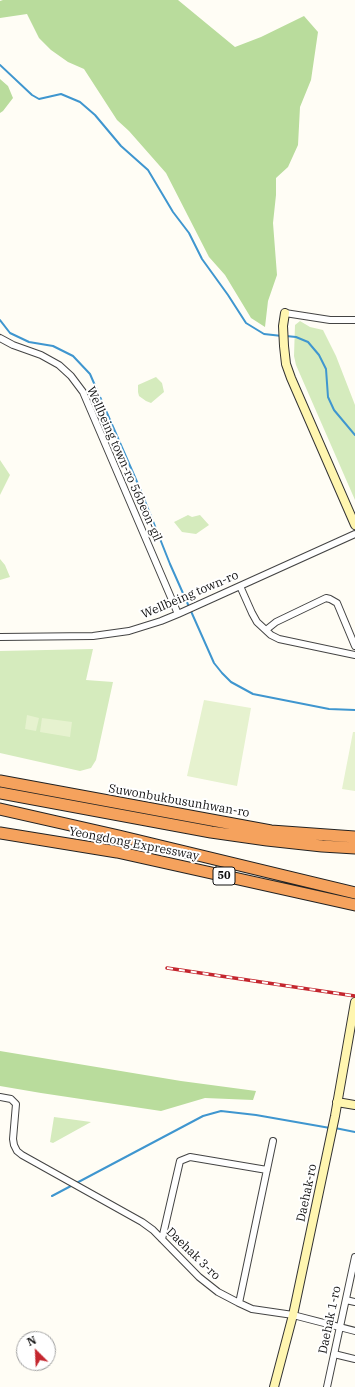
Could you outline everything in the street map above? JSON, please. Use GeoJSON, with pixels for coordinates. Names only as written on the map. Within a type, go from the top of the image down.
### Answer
{"type":"FeatureCollection","features":[{"type":"Feature","properties":{"kind":"highway","name":"Suwonbukbusunhwan-ro"},"geometry":{"type":"LineString","coordinates":[[0,781],[271,831],[355,838]]}},
{"type":"Feature","properties":{"kind":"highway","name":"Suwonbukbusunhwan-ro"},"geometry":{"type":"LineString","coordinates":[[0,793],[218,833],[275,841],[355,848]]}},
{"type":"Feature","properties":{"kind":"highway","name":"Yeongdong Expressway"},"geometry":{"type":"LineString","coordinates":[[0,809],[355,893]]}},
{"type":"Feature","properties":{"kind":"highway","name":"Yeongdong Expressway"},"geometry":{"type":"LineString","coordinates":[[0,817],[119,836]]}},
{"type":"Feature","properties":{"kind":"highway","name":"Yeongdong Expressway"},"geometry":{"type":"LineString","coordinates":[[0,833],[117,852],[355,905]]}},
{"type":"Feature","properties":{"kind":"street"},"geometry":{"type":"LineString","coordinates":[[355,320],[330,320],[285,313],[283,326],[286,364],[291,378],[355,525]]}},
{"type":"Feature","properties":{"kind":"street","name":"Wellbeing town-ro 56beon-gil"},"geometry":{"type":"LineString","coordinates":[[0,338],[13,346],[41,356],[58,365],[71,376],[82,392],[178,614]]}},
{"type":"Feature","properties":{"kind":"street","name":"Wellbeing town-ro"},"geometry":{"type":"LineString","coordinates":[[0,637],[94,636],[129,631],[178,614],[355,534]]}},
{"type":"Feature","properties":{"kind":"street"},"geometry":{"type":"LineString","coordinates":[[240,586],[257,622],[279,639],[355,655]]}},
{"type":"Feature","properties":{"kind":"street"},"geometry":{"type":"LineString","coordinates":[[266,630],[276,622],[326,598],[337,603],[355,646]]}},
{"type":"Feature","properties":{"kind":"street","name":"Daehak-ro"},"geometry":{"type":"LineString","coordinates":[[274,1387],[293,1315],[330,1140],[355,1002]]}},
{"type":"Feature","properties":{"kind":"street","name":"Daehak 3-ro"},"geometry":{"type":"LineString","coordinates":[[0,1097],[11,1099],[16,1104],[13,1139],[17,1151],[142,1222],[153,1230],[199,1277],[218,1292],[239,1304],[252,1309],[293,1315],[355,1331]]}},
{"type":"Feature","properties":{"kind":"street"},"geometry":{"type":"LineString","coordinates":[[337,1102],[355,1105]]}},
{"type":"Feature","properties":{"kind":"street"},"geometry":{"type":"LineString","coordinates":[[239,1304],[273,1141]]}},
{"type":"Feature","properties":{"kind":"street"},"geometry":{"type":"LineString","coordinates":[[162,1239],[180,1161],[190,1157],[267,1170]]}},
{"type":"Feature","properties":{"kind":"street","name":"Daehak 1-ro"},"geometry":{"type":"LineString","coordinates":[[327,1387],[355,1257]]}},
{"type":"Feature","properties":{"kind":"street"},"geometry":{"type":"LineString","coordinates":[[346,1300],[355,1302]]}},
{"type":"Feature","properties":{"kind":"street"},"geometry":{"type":"LineString","coordinates":[[334,1354],[355,1359]]}},
{"type":"Feature","properties":{"kind":"green space"},"geometry":{"type":"Polygon","coordinates":[[[178,0],[235,47],[261,37],[304,16],[318,32],[311,80],[300,107],[298,145],[288,167],[276,178],[273,223],[277,275],[268,301],[265,327],[251,318],[225,275],[209,257],[166,173],[129,131],[117,120],[84,69],[68,62],[51,50],[39,38],[27,14],[0,18],[0,1],[178,0]]]}},
{"type":"Feature","properties":{"kind":"green space"},"geometry":{"type":"Polygon","coordinates":[[[0,79],[8,86],[13,98],[0,113],[0,79]]]}},
{"type":"Feature","properties":{"kind":"green space"},"geometry":{"type":"Polygon","coordinates":[[[300,321],[310,327],[323,330],[336,356],[355,405],[355,500],[296,365],[294,356],[295,325],[300,321]]]}},
{"type":"Feature","properties":{"kind":"green space"},"geometry":{"type":"Polygon","coordinates":[[[156,377],[162,383],[164,392],[151,403],[139,396],[138,385],[156,377]]]}},
{"type":"Feature","properties":{"kind":"green space"},"geometry":{"type":"Polygon","coordinates":[[[0,460],[10,475],[0,495],[0,460]]]}},
{"type":"Feature","properties":{"kind":"green space"},"geometry":{"type":"Polygon","coordinates":[[[188,515],[192,517],[200,515],[209,525],[196,534],[182,532],[174,522],[188,515]]]}},
{"type":"Feature","properties":{"kind":"green space"},"geometry":{"type":"Polygon","coordinates":[[[0,559],[5,565],[10,577],[0,580],[0,559]]]}},
{"type":"Feature","properties":{"kind":"green space"},"geometry":{"type":"Polygon","coordinates":[[[93,649],[86,680],[113,682],[96,760],[91,768],[80,771],[0,753],[0,651],[93,649]]]}},
{"type":"Feature","properties":{"kind":"green space"},"geometry":{"type":"Polygon","coordinates":[[[204,700],[251,708],[237,786],[187,776],[204,700]]]}},
{"type":"Feature","properties":{"kind":"green space"},"geometry":{"type":"Polygon","coordinates":[[[27,715],[39,718],[36,731],[25,729],[27,715]]]}},
{"type":"Feature","properties":{"kind":"green space"},"geometry":{"type":"Polygon","coordinates":[[[42,718],[72,722],[70,737],[40,732],[42,718]]]}},
{"type":"Feature","properties":{"kind":"green space"},"geometry":{"type":"Polygon","coordinates":[[[353,732],[355,732],[355,791],[342,789],[353,732]]]}},
{"type":"Feature","properties":{"kind":"green space"},"geometry":{"type":"Polygon","coordinates":[[[0,1051],[181,1081],[256,1091],[253,1100],[205,1098],[161,1111],[41,1093],[0,1086],[0,1051]]]}},
{"type":"Feature","properties":{"kind":"green space"},"geometry":{"type":"Polygon","coordinates":[[[54,1117],[91,1122],[53,1143],[50,1142],[54,1117]]]}},
{"type":"Feature","properties":{"kind":"waterway"},"geometry":{"type":"LineString","coordinates":[[0,65],[32,95],[39,99],[61,94],[80,102],[95,115],[121,146],[148,170],[173,212],[189,233],[202,259],[246,323],[264,334],[282,336]]}},
{"type":"Feature","properties":{"kind":"waterway"},"geometry":{"type":"LineString","coordinates":[[0,320],[10,333],[29,342],[53,346],[73,356],[90,374],[141,491],[170,564],[214,663],[222,673],[231,682],[253,694],[329,709],[355,710]]}},
{"type":"Feature","properties":{"kind":"waterway"},"geometry":{"type":"LineString","coordinates":[[286,336],[296,337],[308,342],[319,355],[326,369],[328,397],[334,410],[355,435]]}},
{"type":"Feature","properties":{"kind":"waterway"},"geometry":{"type":"LineString","coordinates":[[52,1196],[203,1116],[221,1111],[256,1115],[330,1128]]}},
{"type":"Feature","properties":{"kind":"waterway"},"geometry":{"type":"LineString","coordinates":[[335,1128],[355,1132]]}},
{"type":"Feature","properties":{"kind":"railway"},"geometry":{"type":"LineString","coordinates":[[167,968],[355,996]]}}]}
